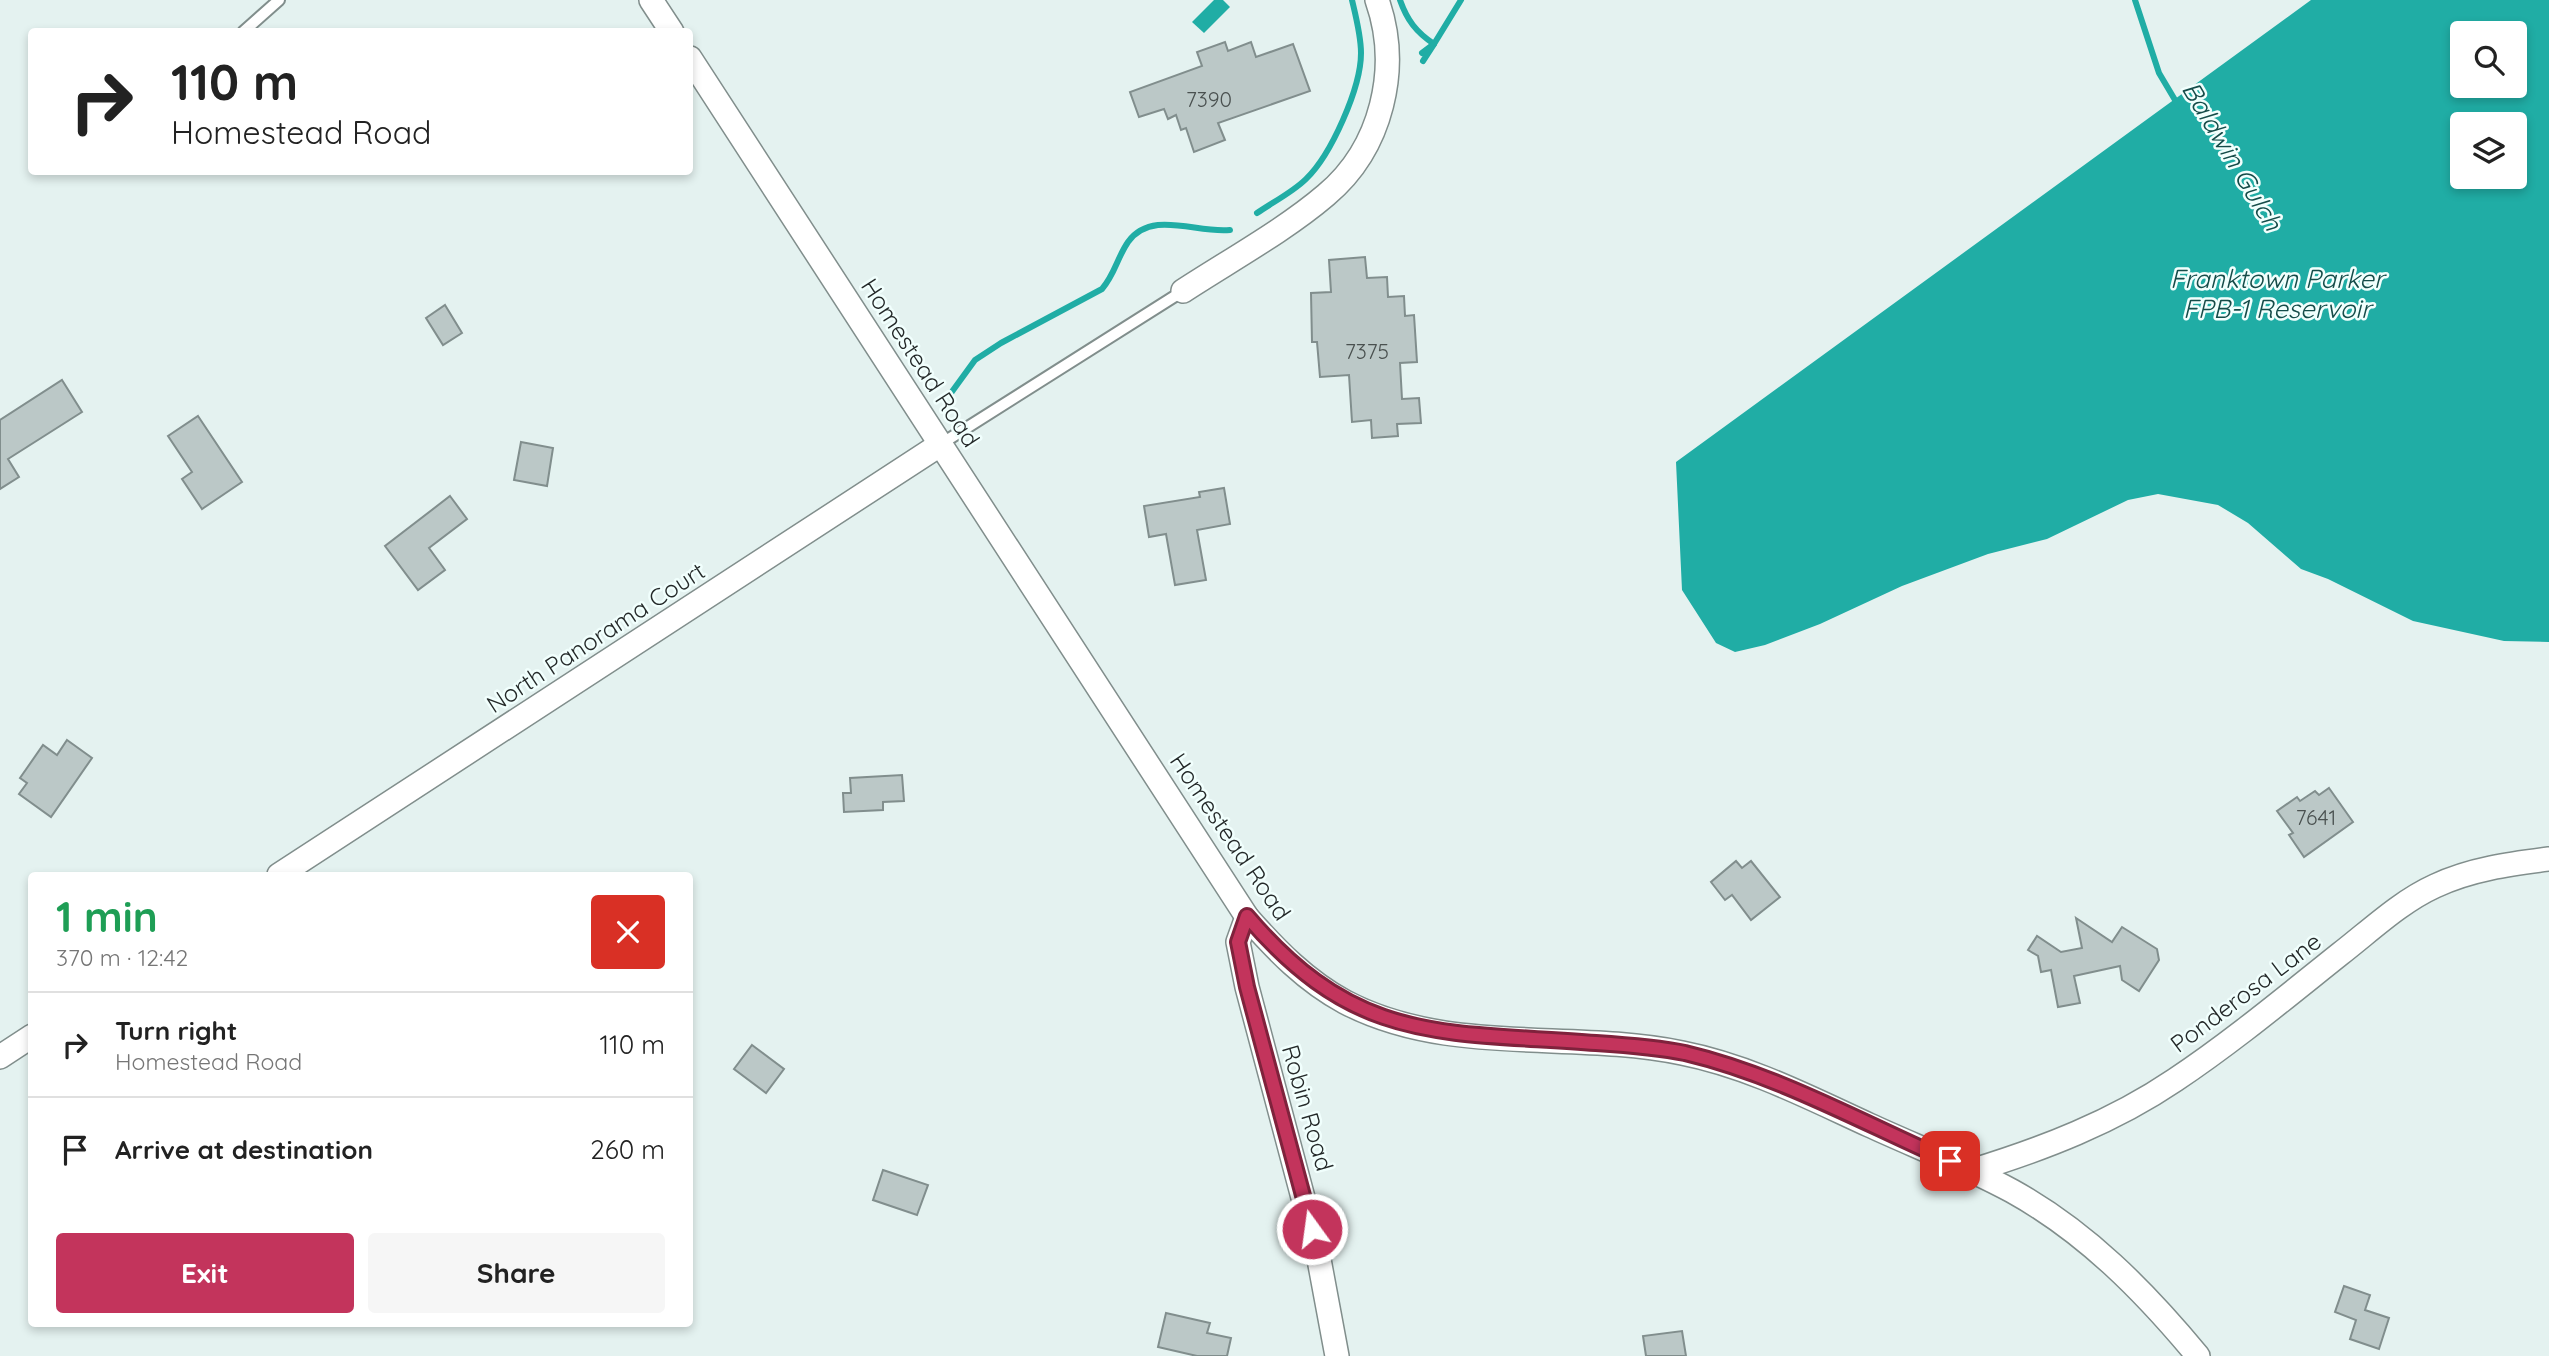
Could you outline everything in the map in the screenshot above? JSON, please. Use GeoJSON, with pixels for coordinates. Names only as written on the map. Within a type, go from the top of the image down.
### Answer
{"type":"FeatureCollection","features":[{"type":"Feature","properties":{"kind":"street"},"geometry":{"type":"LineString","coordinates":[[652,0],[670,28]]}},
{"type":"Feature","properties":{"kind":"street"},"geometry":{"type":"LineString","coordinates":[[1183,291],[1325,196],[1354,163],[1372,132],[1385,96],[1388,43],[1377,0]]}},
{"type":"Feature","properties":{"kind":"street","name":"Homestead Road"},"geometry":{"type":"LineString","coordinates":[[693,63],[1247,916],[1288,961],[1313,981],[1370,1014],[1401,1024],[1453,1034],[1654,1048],[1724,1063],[1765,1078],[1971,1171],[2048,1213],[2129,1278],[2198,1356]]}},
{"type":"Feature","properties":{"kind":"street","name":"North Panorama Court"},"geometry":{"type":"LineString","coordinates":[[284,872],[941,444]]}},
{"type":"Feature","properties":{"kind":"street","name":"Ponderosa Lane"},"geometry":{"type":"LineString","coordinates":[[1971,1171],[2017,1157],[2092,1127],[2173,1081],[2238,1035],[2402,905],[2435,886],[2466,874],[2549,859]]}},
{"type":"Feature","properties":{"kind":"street","name":"Robin Road"},"geometry":{"type":"LineString","coordinates":[[1247,916],[1238,942],[1247,987],[1312,1229],[1337,1356]]}},
{"type":"Feature","properties":{"kind":"street"},"geometry":{"type":"LineString","coordinates":[[0,1056],[28,1038]]}},
{"type":"Feature","properties":{"kind":"lane"},"geometry":{"type":"LineString","coordinates":[[248,28],[279,0]]}},
{"type":"Feature","properties":{"kind":"lane"},"geometry":{"type":"LineString","coordinates":[[941,444],[1183,291]]}},
{"type":"Feature","properties":{"kind":"water"},"geometry":{"type":"Polygon","coordinates":[[[1214,0],[1223,0],[1230,7],[1204,33],[1192,22],[1214,0]]]}},
{"type":"Feature","properties":{"kind":"water","name":"Franktown Parker FPB-1 Reservoir"},"geometry":{"type":"Polygon","coordinates":[[[2311,0],[2549,0],[2549,642],[2504,641],[2413,621],[2328,579],[2301,569],[2248,523],[2218,505],[2158,494],[2128,500],[2047,539],[1988,554],[1902,586],[1820,624],[1765,645],[1735,652],[1716,643],[1682,590],[1676,462],[2311,0]]]}},
{"type":"Feature","properties":{"kind":"building"},"geometry":{"type":"Polygon","coordinates":[[[1225,42],[1228,51],[1251,42],[1256,57],[1293,44],[1310,91],[1218,123],[1225,140],[1194,152],[1186,128],[1181,130],[1176,115],[1168,119],[1164,109],[1139,117],[1130,92],[1202,66],[1197,52],[1225,42]]]}},
{"type":"Feature","properties":{"kind":"building"},"geometry":{"type":"Polygon","coordinates":[[[1365,257],[1367,278],[1387,277],[1388,297],[1404,296],[1405,316],[1414,315],[1417,362],[1400,363],[1402,399],[1419,398],[1421,423],[1397,424],[1398,436],[1372,438],[1371,420],[1352,422],[1349,375],[1320,377],[1317,342],[1312,342],[1311,293],[1331,292],[1329,260],[1365,257]]]}},
{"type":"Feature","properties":{"kind":"building"},"geometry":{"type":"Polygon","coordinates":[[[445,305],[462,333],[443,345],[426,318],[445,305]]]}},
{"type":"Feature","properties":{"kind":"building"},"geometry":{"type":"Polygon","coordinates":[[[62,380],[82,412],[8,459],[19,477],[0,489],[0,420],[62,380]]]}},
{"type":"Feature","properties":{"kind":"building"},"geometry":{"type":"Polygon","coordinates":[[[198,416],[242,482],[202,509],[182,479],[192,472],[168,436],[198,416]]]}},
{"type":"Feature","properties":{"kind":"building"},"geometry":{"type":"Polygon","coordinates":[[[521,442],[553,448],[547,486],[514,480],[521,442]]]}},
{"type":"Feature","properties":{"kind":"building"},"geometry":{"type":"Polygon","coordinates":[[[1224,488],[1230,524],[1197,530],[1206,580],[1175,585],[1166,534],[1149,537],[1144,506],[1200,497],[1199,492],[1224,488]]]}},
{"type":"Feature","properties":{"kind":"building"},"geometry":{"type":"Polygon","coordinates":[[[450,496],[467,519],[429,548],[445,570],[418,590],[385,546],[450,496]]]}},
{"type":"Feature","properties":{"kind":"building"},"geometry":{"type":"Polygon","coordinates":[[[67,740],[92,758],[51,817],[19,794],[27,783],[20,778],[43,745],[57,755],[67,740]]]}},
{"type":"Feature","properties":{"kind":"building"},"geometry":{"type":"Polygon","coordinates":[[[902,775],[904,801],[883,802],[883,810],[844,812],[843,793],[851,793],[850,778],[902,775]]]}},
{"type":"Feature","properties":{"kind":"building"},"geometry":{"type":"Polygon","coordinates":[[[2329,788],[2353,822],[2304,857],[2289,835],[2293,833],[2277,811],[2297,797],[2300,801],[2315,791],[2319,795],[2329,788]]]}},
{"type":"Feature","properties":{"kind":"building"},"geometry":{"type":"Polygon","coordinates":[[[1736,861],[1742,868],[1751,861],[1780,897],[1751,920],[1732,895],[1725,900],[1711,882],[1736,861]]]}},
{"type":"Feature","properties":{"kind":"building"},"geometry":{"type":"Polygon","coordinates":[[[2076,918],[2112,942],[2122,927],[2157,949],[2159,960],[2139,991],[2122,980],[2120,966],[2074,976],[2080,1003],[2058,1007],[2051,970],[2041,972],[2038,956],[2028,950],[2037,936],[2061,952],[2082,948],[2076,918]]]}},
{"type":"Feature","properties":{"kind":"building"},"geometry":{"type":"Polygon","coordinates":[[[752,1045],[784,1069],[766,1093],[734,1069],[752,1045]]]}},
{"type":"Feature","properties":{"kind":"building"},"geometry":{"type":"Polygon","coordinates":[[[883,1170],[928,1185],[917,1215],[873,1200],[883,1170]]]}},
{"type":"Feature","properties":{"kind":"building"},"geometry":{"type":"Polygon","coordinates":[[[2344,1286],[2370,1295],[2365,1310],[2389,1318],[2379,1349],[2350,1339],[2356,1320],[2335,1312],[2344,1286]]]}},
{"type":"Feature","properties":{"kind":"building"},"geometry":{"type":"Polygon","coordinates":[[[1166,1313],[1210,1323],[1207,1333],[1231,1338],[1227,1356],[1197,1356],[1158,1347],[1166,1313]]]}},
{"type":"Feature","properties":{"kind":"building"},"geometry":{"type":"Polygon","coordinates":[[[1682,1331],[1686,1356],[1646,1356],[1643,1336],[1682,1331]]]}},
{"type":"Feature","properties":{"kind":"waterway"},"geometry":{"type":"LineString","coordinates":[[1257,213],[1306,179],[1325,154],[1343,120],[1360,67],[1359,33],[1352,0]]}},
{"type":"Feature","properties":{"kind":"waterway"},"geometry":{"type":"LineString","coordinates":[[1400,0],[1413,25],[1434,44],[1423,61]]}},
{"type":"Feature","properties":{"kind":"waterway"},"geometry":{"type":"LineString","coordinates":[[1422,53],[1434,44],[1461,0]]}},
{"type":"Feature","properties":{"kind":"waterway","name":"Baldwin Gulch"},"geometry":{"type":"LineString","coordinates":[[2135,0],[2159,73],[2178,105]]}},
{"type":"Feature","properties":{"kind":"waterway"},"geometry":{"type":"LineString","coordinates":[[951,393],[975,360],[1001,343],[1102,289],[1128,242],[1138,232],[1162,225],[1230,230]]}},
{"type":"Feature","properties":{"kind":"route"},"geometry":{"type":"LineString","coordinates":[[1312,1229],[1247,987],[1238,942],[1247,916],[1288,961],[1313,981],[1370,1014],[1401,1024],[1453,1034],[1654,1048],[1724,1063],[1765,1078],[1950,1161]]}}]}
